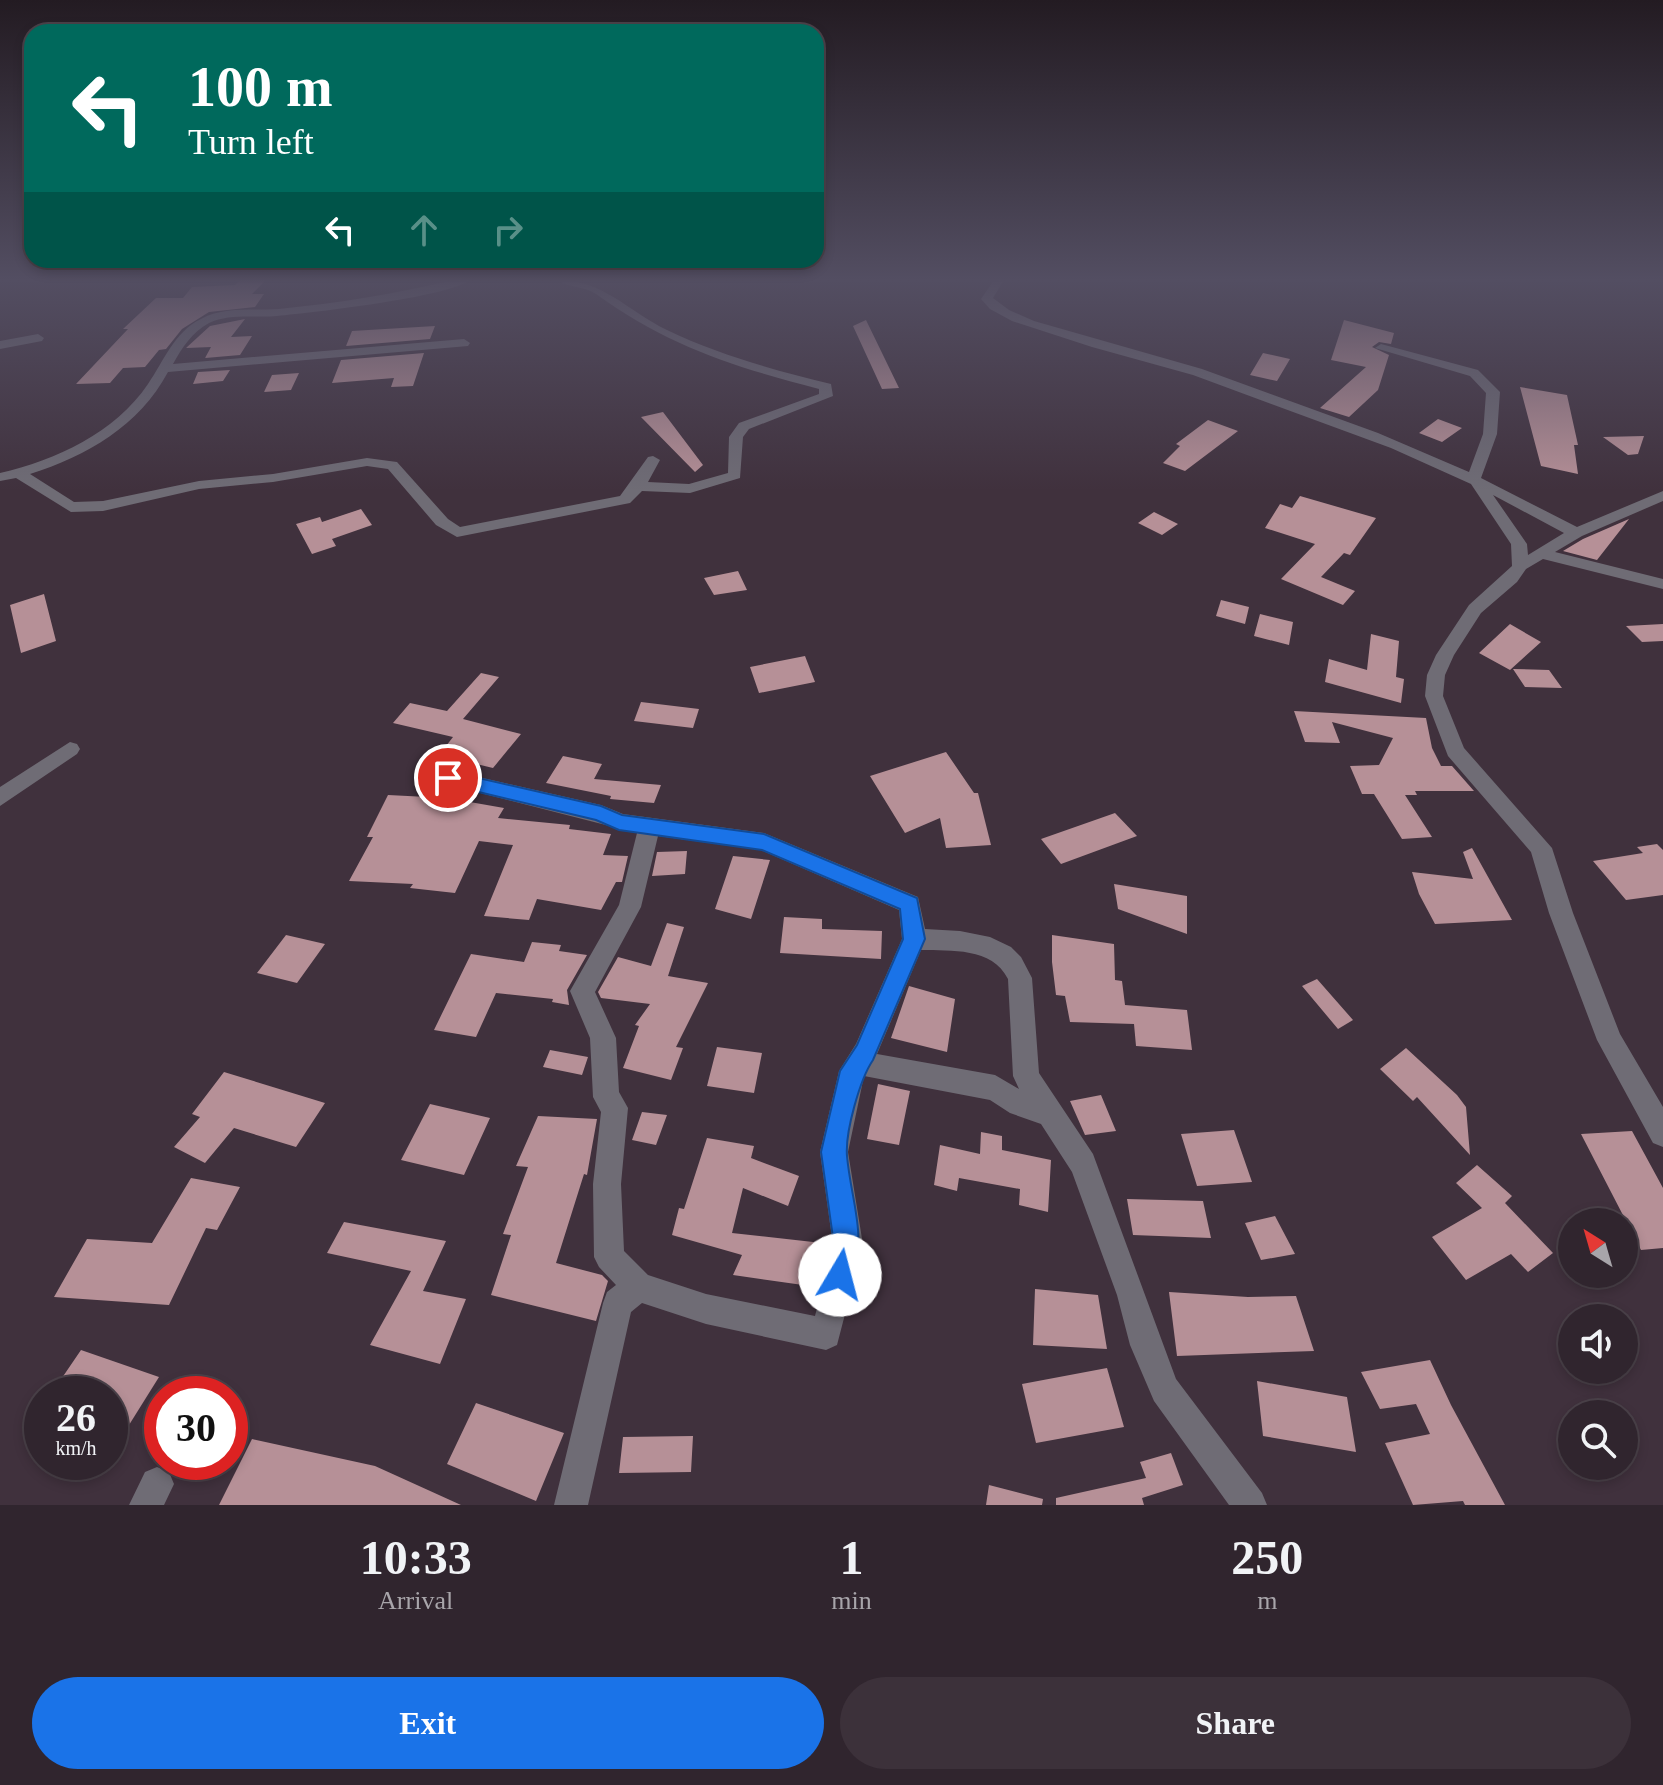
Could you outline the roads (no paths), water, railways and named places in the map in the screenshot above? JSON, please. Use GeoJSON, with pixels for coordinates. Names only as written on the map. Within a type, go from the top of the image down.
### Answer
{"type":"FeatureCollection","features":[{"type":"Feature","properties":{"kind":"street"},"geometry":{"type":"LineString","coordinates":[[0,477],[47,465],[88,444],[136,409],[176,350]]}},
{"type":"Feature","properties":{"kind":"street"},"geometry":{"type":"LineString","coordinates":[[164,369],[381,350]]}},
{"type":"Feature","properties":{"kind":"street"},"geometry":{"type":"LineString","coordinates":[[638,486],[690,489],[735,475],[736,437],[744,426],[826,396],[826,387],[741,365],[706,350]]}},
{"type":"Feature","properties":{"kind":"street"},"geometry":{"type":"LineString","coordinates":[[1110,350],[1212,378],[1393,444],[1474,478],[1576,533]]}},
{"type":"Feature","properties":{"kind":"street"},"geometry":{"type":"LineString","coordinates":[[1390,350],[1456,367],[1486,382],[1493,392],[1490,434],[1474,478]]}},
{"type":"Feature","properties":{"kind":"street"},"geometry":{"type":"LineString","coordinates":[[20,474],[71,507],[103,506],[199,485],[273,478],[367,462],[392,465],[442,522],[457,532],[625,500],[638,486],[653,460]]}},
{"type":"Feature","properties":{"kind":"street"},"geometry":{"type":"LineString","coordinates":[[1474,478],[1519,544],[1520,566]]}},
{"type":"Feature","properties":{"kind":"street"},"geometry":{"type":"LineString","coordinates":[[1663,496],[1576,533],[1520,566],[1511,578],[1475,609],[1445,655],[1436,675],[1434,696],[1455,751],[1541,848],[1561,913],[1610,1040],[1663,1133]]}},
{"type":"Feature","properties":{"kind":"street"},"geometry":{"type":"LineString","coordinates":[[1539,553],[1663,584]]}},
{"type":"Feature","properties":{"kind":"street"},"geometry":{"type":"LineString","coordinates":[[0,798],[70,749]]}},
{"type":"Feature","properties":{"kind":"street"},"geometry":{"type":"LineString","coordinates":[[448,778],[601,813],[619,822],[650,825],[764,842],[910,904],[914,939],[852,1071],[834,1152],[848,1245],[826,1334],[706,1309],[639,1287],[609,1257],[607,1184],[615,1108],[606,1097],[603,1038],[582,991],[630,907],[650,825]]}},
{"type":"Feature","properties":{"kind":"street"},"geometry":{"type":"LineString","coordinates":[[914,939],[978,943],[1004,953],[1016,965],[1020,978],[1026,1076],[1083,1164],[1132,1295],[1146,1345],[1165,1390],[1250,1505]]}},
{"type":"Feature","properties":{"kind":"street"},"geometry":{"type":"LineString","coordinates":[[858,1063],[995,1088],[1019,1104],[1047,1112]]}},
{"type":"Feature","properties":{"kind":"street"},"geometry":{"type":"LineString","coordinates":[[571,1505],[618,1303],[639,1287]]}}]}
